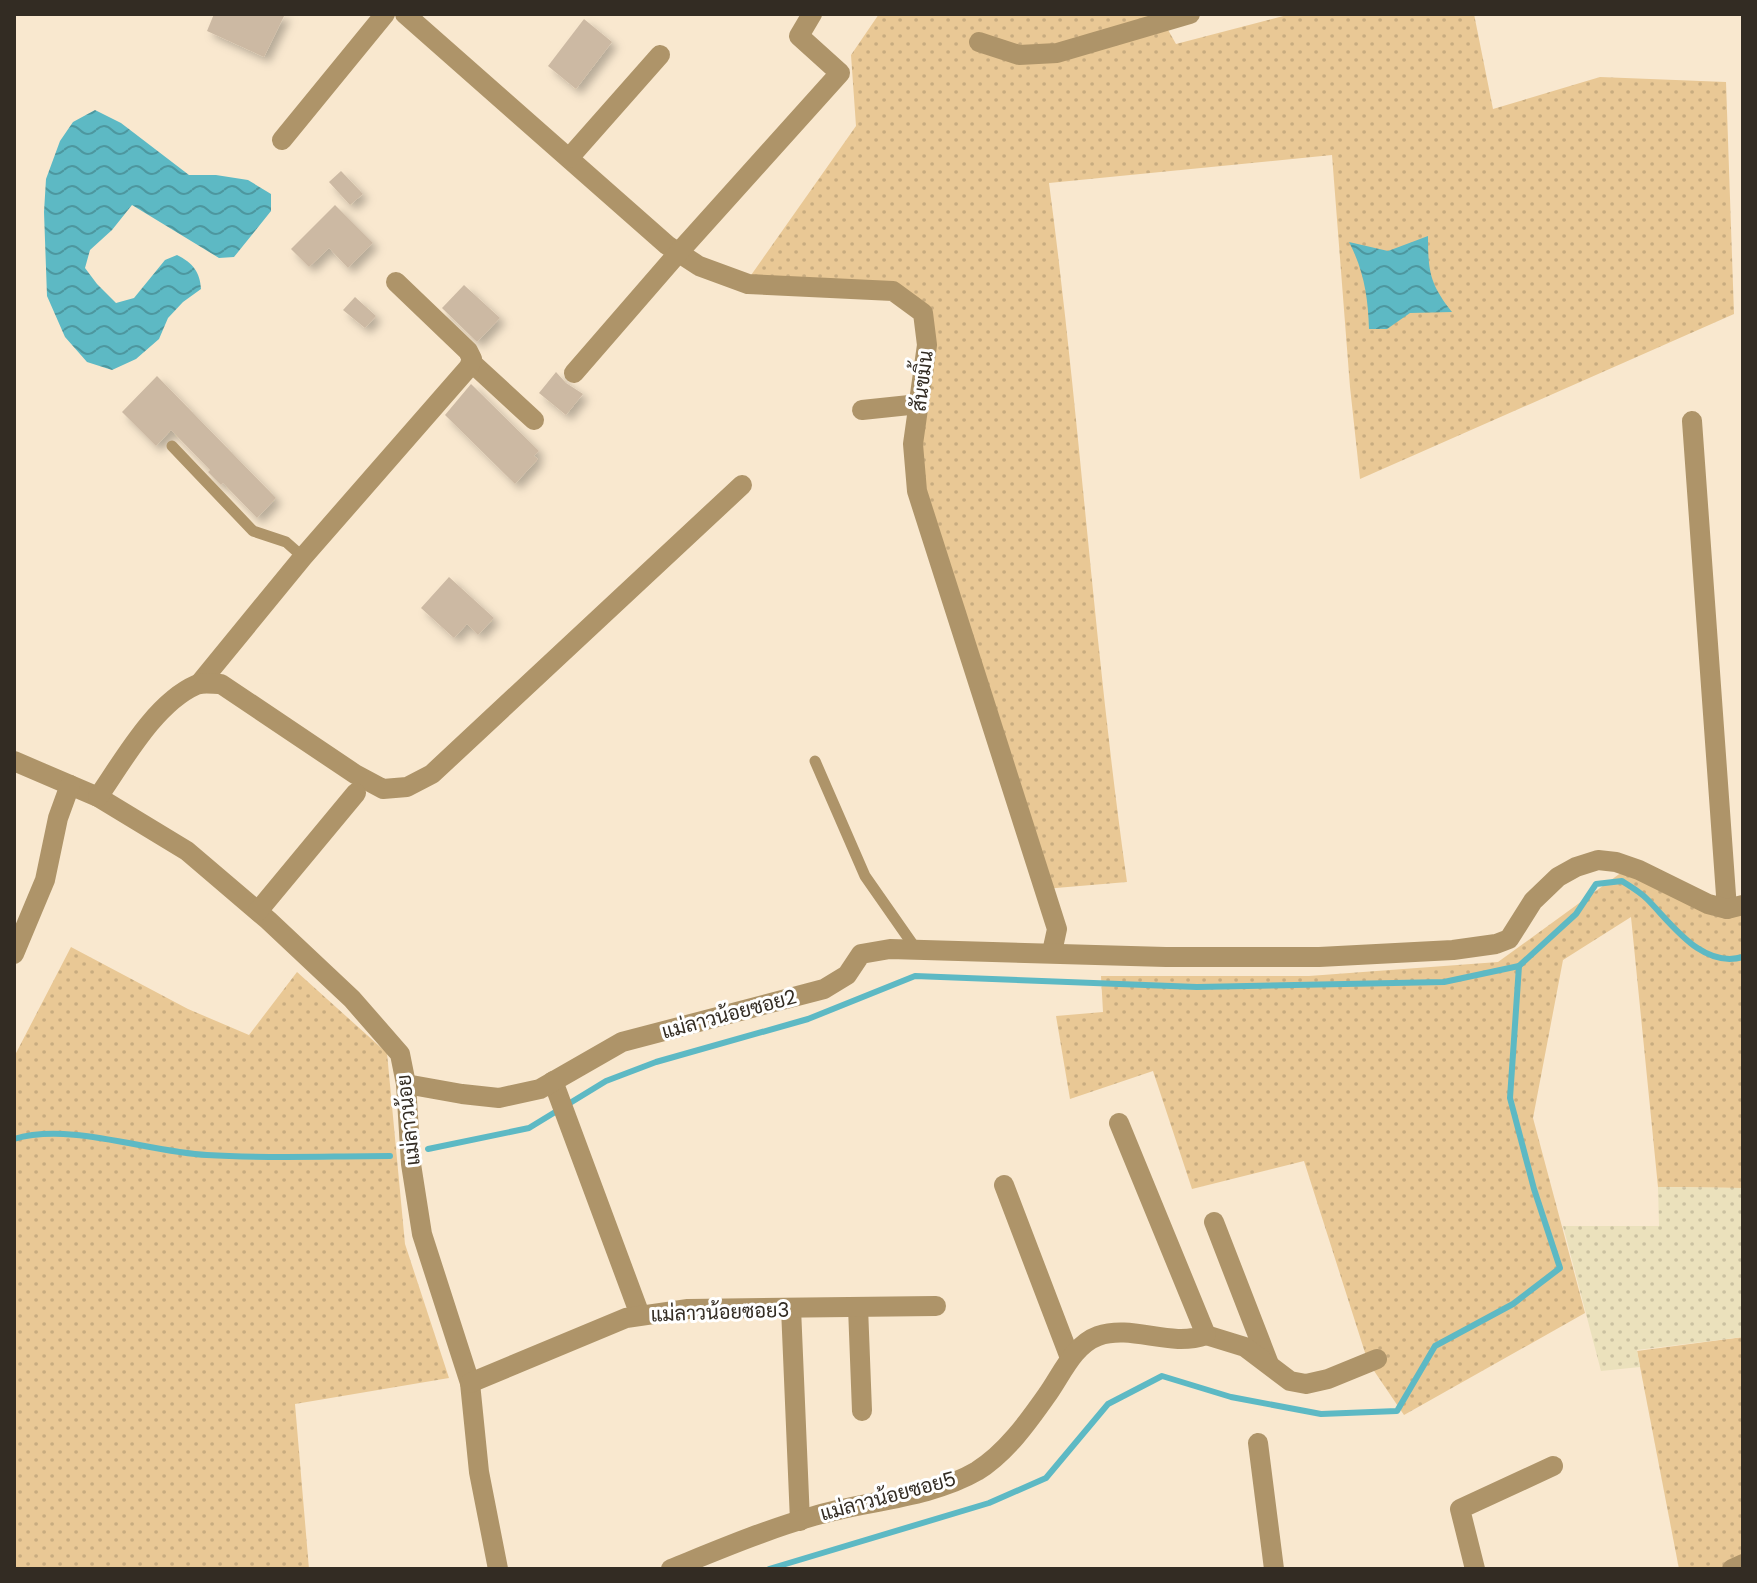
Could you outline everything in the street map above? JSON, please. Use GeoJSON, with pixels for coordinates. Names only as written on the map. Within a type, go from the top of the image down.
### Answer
{"type":"FeatureCollection","features":[{"type":"Feature","properties":{"kind":"street"},"geometry":{"type":"LineString","coordinates":[[282,140],[385,14]]}},
{"type":"Feature","properties":{"kind":"street","name":"สันขมิ้น"},"geometry":{"type":"LineString","coordinates":[[405,14],[569,158],[699,266],[748,284],[893,291],[923,313],[927,345],[913,444],[917,491],[1057,929],[1052,952]]}},
{"type":"Feature","properties":{"kind":"street"},"geometry":{"type":"LineString","coordinates":[[574,373],[840,73],[799,36],[812,14]]}},
{"type":"Feature","properties":{"kind":"street"},"geometry":{"type":"LineString","coordinates":[[979,42],[1019,55],[1057,53],[1180,15]]}},
{"type":"Feature","properties":{"kind":"street"},"geometry":{"type":"LineString","coordinates":[[569,158],[660,55]]}},
{"type":"Feature","properties":{"kind":"street"},"geometry":{"type":"LineString","coordinates":[[396,282],[468,351],[471,362],[534,420]]}},
{"type":"Feature","properties":{"kind":"street"},"geometry":{"type":"LineString","coordinates":[[98,797],[148,725],[180,695],[199,684],[303,557],[471,362]]}},
{"type":"Feature","properties":{"kind":"street"},"geometry":{"type":"LineString","coordinates":[[862,410],[919,404]]}},
{"type":"Feature","properties":{"kind":"street"},"geometry":{"type":"LineString","coordinates":[[1692,421],[1735,907]]}},
{"type":"Feature","properties":{"kind":"street"},"geometry":{"type":"LineString","coordinates":[[199,684],[221,684],[355,774],[383,789],[407,787],[432,774],[742,485]]}},
{"type":"Feature","properties":{"kind":"street","name":"แม่ลาวน้อย"},"geometry":{"type":"LineString","coordinates":[[14,761],[98,797],[187,851],[258,911],[352,999],[400,1054],[406,1084],[411,1164],[422,1234],[470,1383],[479,1472],[498,1569]]}},
{"type":"Feature","properties":{"kind":"street"},"geometry":{"type":"LineString","coordinates":[[14,954],[45,880],[58,818],[70,785]]}},
{"type":"Feature","properties":{"kind":"street"},"geometry":{"type":"LineString","coordinates":[[258,911],[356,793]]}},
{"type":"Feature","properties":{"kind":"street","name":"แม่ลาวน้อยซอย2"},"geometry":{"type":"LineString","coordinates":[[406,1084],[499,1098],[540,1089],[622,1042],[824,989],[847,975],[861,954],[890,949],[1166,957],[1319,957],[1443,951],[1496,944],[1509,939],[1533,901],[1558,877],[1598,860],[1639,870],[1708,904],[1735,907]]}},
{"type":"Feature","properties":{"kind":"street"},"geometry":{"type":"LineString","coordinates":[[553,1081],[640,1315]]}},
{"type":"Feature","properties":{"kind":"street"},"geometry":{"type":"LineString","coordinates":[[1119,1123],[1206,1335],[1245,1347],[1290,1381],[1306,1384],[1328,1379],[1377,1359]]}},
{"type":"Feature","properties":{"kind":"street"},"geometry":{"type":"LineString","coordinates":[[1004,1185],[1070,1358]]}},
{"type":"Feature","properties":{"kind":"street"},"geometry":{"type":"LineString","coordinates":[[1214,1222],[1270,1368]]}},
{"type":"Feature","properties":{"kind":"street","name":"แม่ลาวน้อยซอย3"},"geometry":{"type":"LineString","coordinates":[[470,1383],[626,1318],[640,1315],[688,1309],[936,1306]]}},
{"type":"Feature","properties":{"kind":"street"},"geometry":{"type":"LineString","coordinates":[[858,1307],[862,1411]]}},
{"type":"Feature","properties":{"kind":"street"},"geometry":{"type":"LineString","coordinates":[[791,1308],[800,1521]]}},
{"type":"Feature","properties":{"kind":"street","name":"แม่ลาวน้อยซอย5"},"geometry":{"type":"LineString","coordinates":[[671,1569],[739,1541],[800,1521],[942,1486],[978,1470],[1013,1440],[1049,1393],[1070,1358],[1096,1336],[1121,1333],[1182,1341],[1206,1335]]}},
{"type":"Feature","properties":{"kind":"street"},"geometry":{"type":"LineString","coordinates":[[1258,1443],[1274,1569]]}},
{"type":"Feature","properties":{"kind":"street"},"geometry":{"type":"LineString","coordinates":[[1475,1569],[1460,1509],[1553,1466]]}},
{"type":"Feature","properties":{"kind":"street"},"geometry":{"type":"LineString","coordinates":[[1732,1569],[1743,1564]]}},
{"type":"Feature","properties":{"kind":"lane"},"geometry":{"type":"LineString","coordinates":[[172,446],[253,531],[286,542],[303,557]]}},
{"type":"Feature","properties":{"kind":"lane"},"geometry":{"type":"LineString","coordinates":[[815,761],[865,876],[917,950]]}},
{"type":"Feature","properties":{"kind":"shaded area"},"geometry":{"type":"Polygon","coordinates":[[[879,14],[1159,14],[1176,44],[1291,14],[1474,14],[1493,109],[1600,77],[1726,82],[1734,314],[1360,479],[1332,155],[1049,183],[1105,708],[1127,882],[1044,889],[917,491],[923,313],[893,291],[742,288],[856,126],[851,55],[879,14]]]}},
{"type":"Feature","properties":{"kind":"shaded area"},"geometry":{"type":"Polygon","coordinates":[[[1622,872],[1714,916],[1743,908],[1743,1188],[1658,1187],[1631,917],[1563,960],[1533,1118],[1585,1313],[1404,1415],[1368,1362],[1304,1161],[1192,1189],[1153,1071],[1070,1099],[1056,1016],[1103,1012],[1101,976],[1309,976],[1498,962],[1622,872]]]}},
{"type":"Feature","properties":{"kind":"shaded area"},"geometry":{"type":"Polygon","coordinates":[[[71,947],[188,1009],[249,1035],[297,972],[387,1053],[405,1244],[449,1378],[295,1404],[309,1569],[14,1569],[14,1057],[71,947]]]}},
{"type":"Feature","properties":{"kind":"shaded area"},"geometry":{"type":"Polygon","coordinates":[[[1743,1337],[1743,1560],[1723,1569],[1679,1569],[1637,1351],[1743,1337]]]}},
{"type":"Feature","properties":{"kind":"sand"},"geometry":{"type":"Polygon","coordinates":[[[1658,1187],[1743,1188],[1743,1337],[1637,1350],[1640,1367],[1601,1371],[1563,1226],[1659,1226],[1658,1187]]]}},
{"type":"Feature","properties":{"kind":"water"},"geometry":{"type":"Polygon","coordinates":[[[95,110],[121,123],[189,175],[248,180],[271,194],[271,211],[234,257],[219,258],[132,205],[112,230],[90,250],[85,268],[116,303],[134,298],[165,260],[177,255],[195,269],[200,283],[201,289],[168,318],[159,339],[136,359],[112,370],[87,362],[65,337],[47,296],[46,179],[60,141],[73,122],[95,110]]]}},
{"type":"Feature","properties":{"kind":"water"},"geometry":{"type":"Polygon","coordinates":[[[1428,236],[1432,277],[1452,312],[1410,313],[1387,329],[1369,329],[1364,284],[1349,242],[1388,251],[1428,236]]]}},
{"type":"Feature","properties":{"kind":"building"},"geometry":{"type":"Polygon","coordinates":[[[214,14],[285,14],[264,57],[207,31],[214,14]]]}},
{"type":"Feature","properties":{"kind":"building"},"geometry":{"type":"Polygon","coordinates":[[[584,19],[612,42],[576,89],[548,66],[584,19]]]}},
{"type":"Feature","properties":{"kind":"building"},"geometry":{"type":"Polygon","coordinates":[[[341,171],[363,194],[350,205],[329,182],[341,171]]]}},
{"type":"Feature","properties":{"kind":"building"},"geometry":{"type":"Polygon","coordinates":[[[335,205],[373,243],[348,268],[329,248],[309,267],[291,249],[335,205]]]}},
{"type":"Feature","properties":{"kind":"building"},"geometry":{"type":"Polygon","coordinates":[[[464,285],[500,318],[477,342],[442,308],[464,285]]]}},
{"type":"Feature","properties":{"kind":"building"},"geometry":{"type":"Polygon","coordinates":[[[355,297],[376,316],[365,328],[343,310],[355,297]]]}},
{"type":"Feature","properties":{"kind":"building"},"geometry":{"type":"Polygon","coordinates":[[[556,372],[583,394],[566,415],[539,393],[556,372]]]}},
{"type":"Feature","properties":{"kind":"building"},"geometry":{"type":"Polygon","coordinates":[[[157,376],[276,498],[257,518],[208,472],[210,470],[171,430],[156,446],[122,412],[157,376]]]}},
{"type":"Feature","properties":{"kind":"building"},"geometry":{"type":"Polygon","coordinates":[[[471,384],[539,451],[534,456],[538,459],[515,484],[445,415],[471,384]]]}},
{"type":"Feature","properties":{"kind":"building"},"geometry":{"type":"Polygon","coordinates":[[[449,577],[494,618],[478,635],[467,624],[454,638],[421,608],[449,577]]]}},
{"type":"Feature","properties":{"kind":"waterway"},"geometry":{"type":"LineString","coordinates":[[428,1149],[529,1128],[606,1081],[656,1062],[808,1019],[915,976],[1197,987],[1444,982],[1519,966],[1576,914],[1596,884],[1622,881],[1644,896],[1701,951],[1714,957],[1743,957]]}},
{"type":"Feature","properties":{"kind":"waterway"},"geometry":{"type":"LineString","coordinates":[[769,1569],[989,1503],[1046,1478],[1108,1404],[1162,1376],[1231,1397],[1321,1414],[1397,1411],[1435,1346],[1513,1304],[1560,1268],[1534,1189],[1510,1098],[1519,966]]}},
{"type":"Feature","properties":{"kind":"waterway"},"geometry":{"type":"LineString","coordinates":[[14,1139],[59,1134],[184,1153],[230,1156],[390,1156]]}}]}
